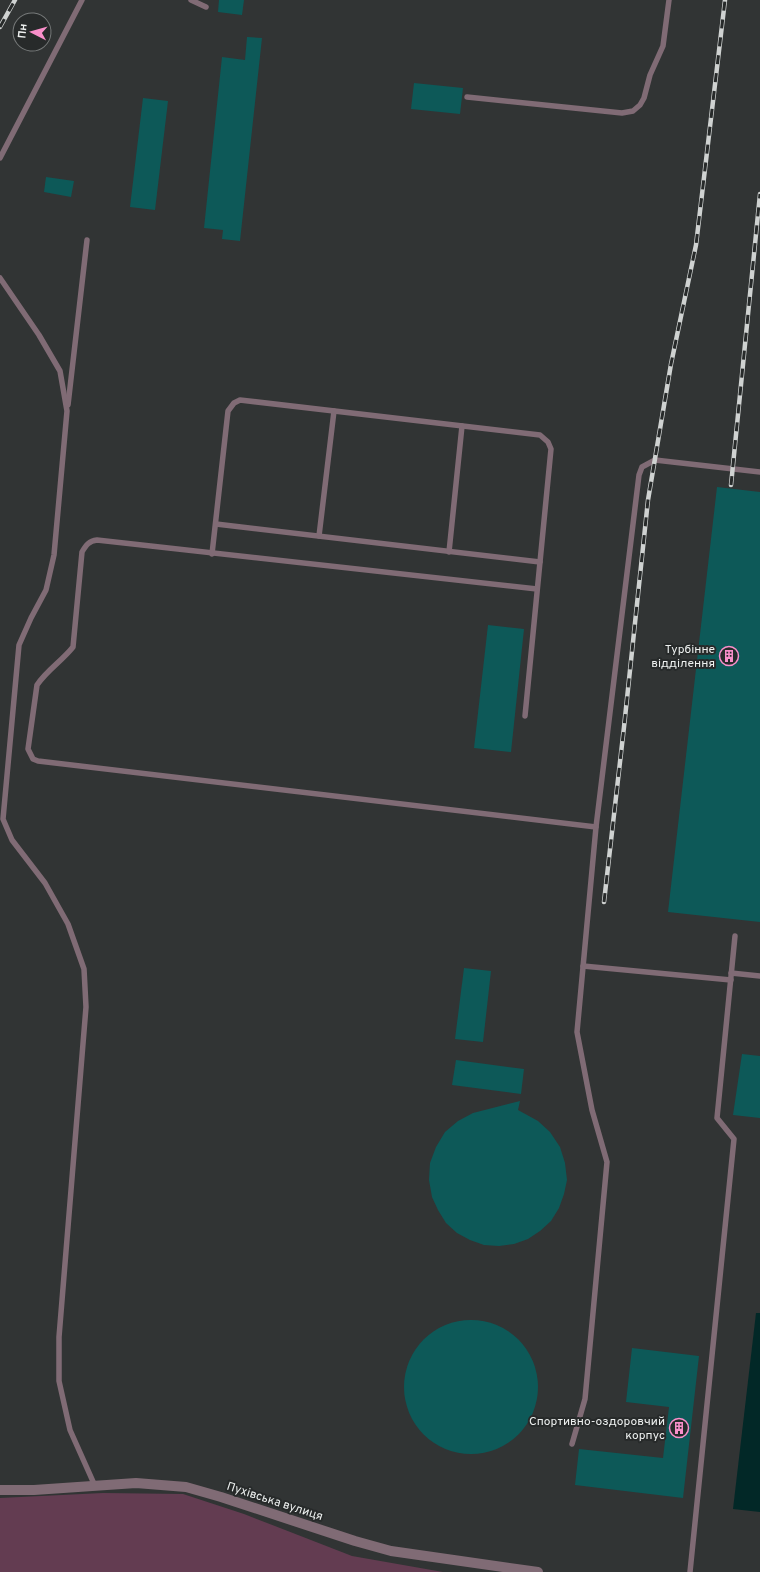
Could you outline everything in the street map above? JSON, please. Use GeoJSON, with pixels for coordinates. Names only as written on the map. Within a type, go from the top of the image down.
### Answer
{"type":"FeatureCollection","features":[{"type":"Feature","properties":{"kind":"street","name":"Пухівська вулиця"},"geometry":{"type":"LineString","coordinates":[[0,1490],[136,1483],[186,1487],[390,1551],[538,1572]]}},
{"type":"Feature","properties":{"kind":"lane"},"geometry":{"type":"LineString","coordinates":[[0,158],[82,0]]}},
{"type":"Feature","properties":{"kind":"lane"},"geometry":{"type":"LineString","coordinates":[[191,0],[206,7]]}},
{"type":"Feature","properties":{"kind":"lane"},"geometry":{"type":"LineString","coordinates":[[467,97],[622,114],[632,111],[640,106],[644,98],[650,75],[663,46],[669,0]]}},
{"type":"Feature","properties":{"kind":"lane"},"geometry":{"type":"LineString","coordinates":[[87,240],[67,411],[54,555],[46,590],[19,645],[3,819],[12,840],[45,883],[68,924],[84,969],[86,1007],[59,1337],[58,1381],[70,1430],[95,1486]]}},
{"type":"Feature","properties":{"kind":"lane"},"geometry":{"type":"LineString","coordinates":[[0,278],[39,335],[60,371],[67,411]]}},
{"type":"Feature","properties":{"kind":"lane"},"geometry":{"type":"LineString","coordinates":[[212,554],[228,411],[234,402],[240,400],[540,435],[548,442],[551,449],[525,716]]}},
{"type":"Feature","properties":{"kind":"lane"},"geometry":{"type":"LineString","coordinates":[[319,536],[334,411]]}},
{"type":"Feature","properties":{"kind":"lane"},"geometry":{"type":"LineString","coordinates":[[449,552],[462,426]]}},
{"type":"Feature","properties":{"kind":"lane"},"geometry":{"type":"LineString","coordinates":[[572,1444],[585,1399],[607,1162],[592,1110],[577,1032],[596,827],[639,475],[642,467],[655,460],[760,472]]}},
{"type":"Feature","properties":{"kind":"lane"},"geometry":{"type":"LineString","coordinates":[[216,524],[540,562]]}},
{"type":"Feature","properties":{"kind":"lane"},"geometry":{"type":"LineString","coordinates":[[537,590],[97,540],[92,541],[86,545],[82,552],[73,647],[66,656],[43,676],[37,685],[28,749],[33,759],[38,761],[596,827]]}},
{"type":"Feature","properties":{"kind":"lane"},"geometry":{"type":"LineString","coordinates":[[690,1572],[734,1139],[717,1118],[735,936]]}},
{"type":"Feature","properties":{"kind":"lane"},"geometry":{"type":"LineString","coordinates":[[583,966],[730,980]]}},
{"type":"Feature","properties":{"kind":"lane"},"geometry":{"type":"LineString","coordinates":[[731,973],[760,976]]}},
{"type":"Feature","properties":{"kind":"shaded area"},"geometry":{"type":"Polygon","coordinates":[[[103,1493],[183,1494],[244,1514],[352,1556],[443,1572],[0,1572],[0,1498],[103,1493]]]}},
{"type":"Feature","properties":{"kind":"water"},"geometry":{"type":"Polygon","coordinates":[[[756,1313],[760,1313],[760,1512],[733,1509],[756,1313]]]}},
{"type":"Feature","properties":{"kind":"building"},"geometry":{"type":"Polygon","coordinates":[[[219,0],[244,0],[242,15],[218,12],[219,0]]]}},
{"type":"Feature","properties":{"kind":"building"},"geometry":{"type":"Polygon","coordinates":[[[247,37],[262,38],[240,241],[222,239],[223,230],[204,228],[222,57],[245,60],[247,37]]]}},
{"type":"Feature","properties":{"kind":"building"},"geometry":{"type":"Polygon","coordinates":[[[414,83],[463,88],[460,114],[411,109],[414,83]]]}},
{"type":"Feature","properties":{"kind":"building"},"geometry":{"type":"Polygon","coordinates":[[[143,98],[168,101],[155,210],[130,207],[143,98]]]}},
{"type":"Feature","properties":{"kind":"building"},"geometry":{"type":"Polygon","coordinates":[[[46,177],[74,181],[71,197],[44,192],[46,177]]]}},
{"type":"Feature","properties":{"kind":"building","name":"Турбінне відділення"},"geometry":{"type":"Polygon","coordinates":[[[717,487],[760,492],[760,922],[668,912],[717,487]]]}},
{"type":"Feature","properties":{"kind":"building"},"geometry":{"type":"Polygon","coordinates":[[[488,625],[524,629],[511,752],[474,748],[488,625]]]}},
{"type":"Feature","properties":{"kind":"building"},"geometry":{"type":"Polygon","coordinates":[[[464,968],[491,971],[483,1042],[455,1039],[464,968]]]}},
{"type":"Feature","properties":{"kind":"building"},"geometry":{"type":"Polygon","coordinates":[[[742,1054],[760,1056],[760,1118],[733,1115],[742,1054]]]}},
{"type":"Feature","properties":{"kind":"building"},"geometry":{"type":"Polygon","coordinates":[[[456,1060],[524,1069],[521,1094],[452,1085],[456,1060]]]}},
{"type":"Feature","properties":{"kind":"building"},"geometry":{"type":"Polygon","coordinates":[[[520,1101],[518,1110],[538,1121],[550,1132],[560,1147],[565,1163],[567,1180],[564,1194],[559,1208],[551,1221],[528,1239],[514,1244],[499,1246],[484,1245],[457,1233],[446,1223],[432,1197],[429,1180],[430,1163],[436,1147],[445,1132],[458,1121],[473,1113],[520,1101]]]}},
{"type":"Feature","properties":{"kind":"building"},"geometry":{"type":"Polygon","coordinates":[[[478,1320],[503,1328],[514,1335],[523,1344],[533,1361],[537,1374],[537,1400],[533,1413],[523,1430],[514,1439],[497,1449],[484,1453],[464,1454],[439,1446],[428,1439],[419,1430],[409,1413],[405,1400],[404,1380],[412,1355],[419,1344],[428,1335],[445,1325],[458,1321],[478,1320]]]}},
{"type":"Feature","properties":{"kind":"building","name":"Спортивно-оздоровчий корпус"},"geometry":{"type":"Polygon","coordinates":[[[632,1348],[699,1356],[683,1498],[575,1485],[579,1449],[663,1458],[669,1407],[626,1402],[632,1348]]]}},
{"type":"Feature","properties":{"kind":"railway"},"geometry":{"type":"LineString","coordinates":[[0,27],[15,0]]}},
{"type":"Feature","properties":{"kind":"railway"},"geometry":{"type":"LineString","coordinates":[[604,902],[648,500],[671,364],[696,245],[725,0]]}},
{"type":"Feature","properties":{"kind":"railway"},"geometry":{"type":"LineString","coordinates":[[731,485],[760,194]]}},
{"type":"Feature","properties":{"kind":"place","name":"Турбінне відділення"},"geometry":{"type":"Point","coordinates":[729,656]}},
{"type":"Feature","properties":{"kind":"place","name":"Спортивно-оздоровчий корпус"},"geometry":{"type":"Point","coordinates":[679,1428]}}]}
